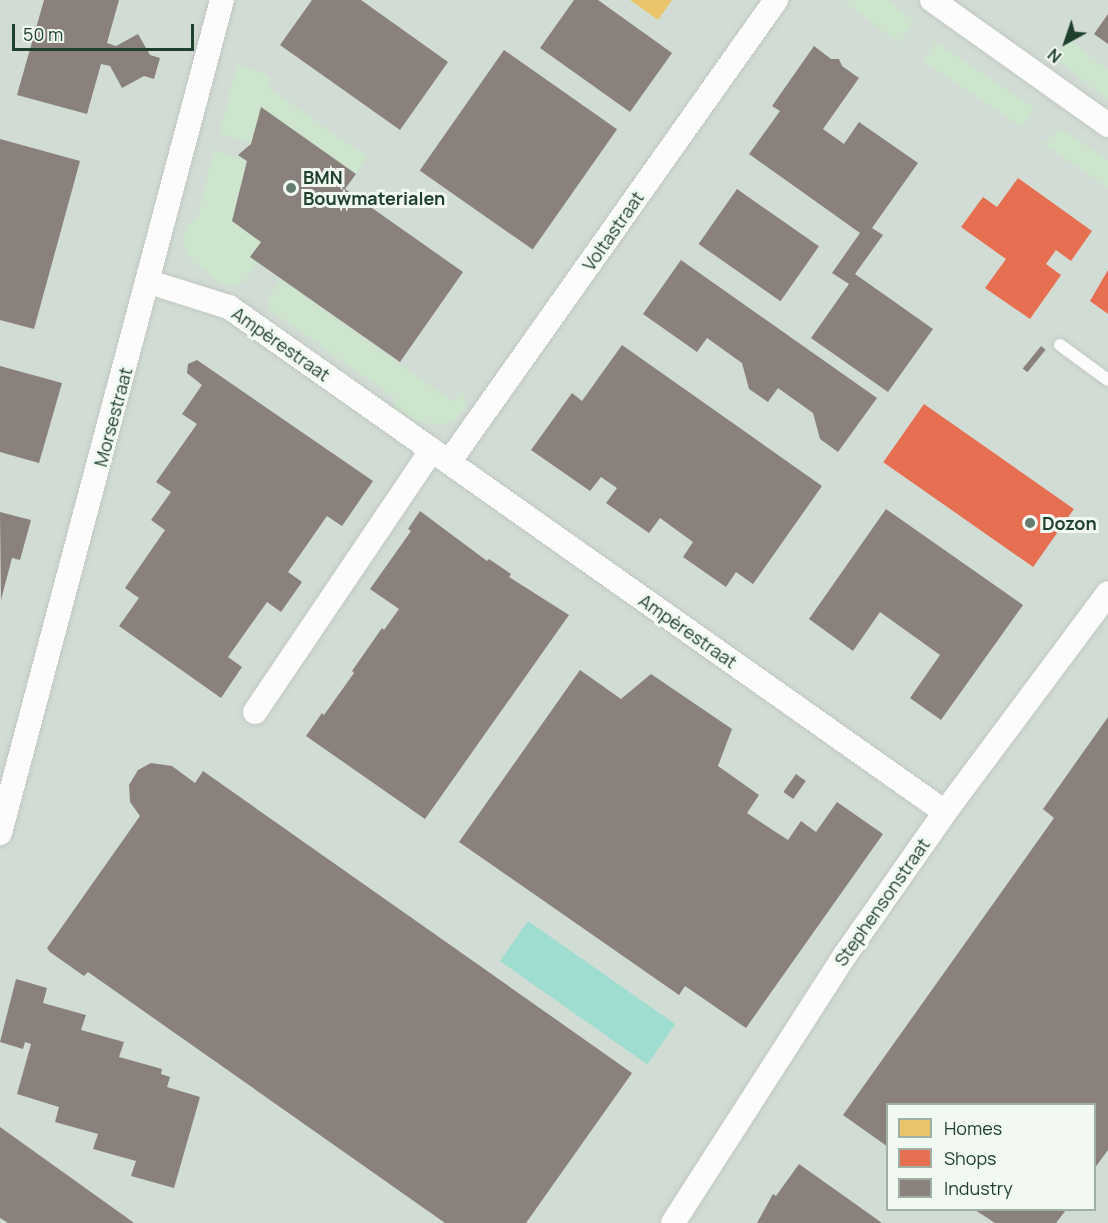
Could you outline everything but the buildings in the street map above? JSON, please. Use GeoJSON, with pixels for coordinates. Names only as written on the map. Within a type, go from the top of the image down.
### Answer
{"type":"FeatureCollection","features":[{"type":"Feature","properties":{"kind":"street","name":"Morsestraat"},"geometry":{"type":"LineString","coordinates":[[0,833],[149,282],[222,0]]}},
{"type":"Feature","properties":{"kind":"street","name":"Voltastraat"},"geometry":{"type":"LineString","coordinates":[[440,456],[776,0]]}},
{"type":"Feature","properties":{"kind":"street"},"geometry":{"type":"LineString","coordinates":[[932,0],[1108,126]]}},
{"type":"Feature","properties":{"kind":"street","name":"Ampèrestraat"},"geometry":{"type":"LineString","coordinates":[[149,282],[229,307],[945,812]]}},
{"type":"Feature","properties":{"kind":"street"},"geometry":{"type":"LineString","coordinates":[[255,712],[440,456]]}},
{"type":"Feature","properties":{"kind":"street","name":"Stephensonstraat"},"geometry":{"type":"LineString","coordinates":[[673,1223],[844,955],[945,812],[1108,593]]}},
{"type":"Feature","properties":{"kind":"lane"},"geometry":{"type":"LineString","coordinates":[[1060,345],[1108,380]]}},
{"type":"Feature","properties":{"kind":"shaded area"},"geometry":{"type":"Polygon","coordinates":[[[0,0],[1108,0],[1108,1223],[0,1223],[0,0]]]}},
{"type":"Feature","properties":{"kind":"green space"},"geometry":{"type":"Polygon","coordinates":[[[843,0],[888,0],[915,22],[898,43],[843,0]]]}},
{"type":"Feature","properties":{"kind":"green space"},"geometry":{"type":"Polygon","coordinates":[[[1071,40],[1108,70],[1108,100],[1054,57],[1071,40]]]}},
{"type":"Feature","properties":{"kind":"green space"},"geometry":{"type":"Polygon","coordinates":[[[936,42],[1035,109],[1022,128],[923,61],[936,42]]]}},
{"type":"Feature","properties":{"kind":"green space"},"geometry":{"type":"Polygon","coordinates":[[[237,64],[265,74],[272,80],[269,88],[367,157],[356,174],[220,133],[237,64]]]}},
{"type":"Feature","properties":{"kind":"green space"},"geometry":{"type":"Polygon","coordinates":[[[1061,129],[1108,160],[1108,188],[1043,144],[1061,129]]]}},
{"type":"Feature","properties":{"kind":"green space"},"geometry":{"type":"Polygon","coordinates":[[[214,150],[247,161],[232,221],[261,242],[251,257],[258,262],[244,281],[236,287],[220,284],[190,258],[183,243],[186,227],[198,216],[214,150]]]}},
{"type":"Feature","properties":{"kind":"green space"},"geometry":{"type":"Polygon","coordinates":[[[281,279],[453,402],[463,389],[466,409],[453,421],[441,425],[416,421],[395,409],[395,398],[270,310],[269,297],[281,279]]]}},
{"type":"Feature","properties":{"kind":"water"},"geometry":{"type":"Polygon","coordinates":[[[528,921],[675,1024],[647,1064],[500,961],[528,921]]]}},
{"type":"Feature","properties":{"kind":"place","name":"BMN Bouwmaterialen"},"geometry":{"type":"Point","coordinates":[291,188]}},
{"type":"Feature","properties":{"kind":"place","name":"Dozon"},"geometry":{"type":"Point","coordinates":[1030,523]}}]}
